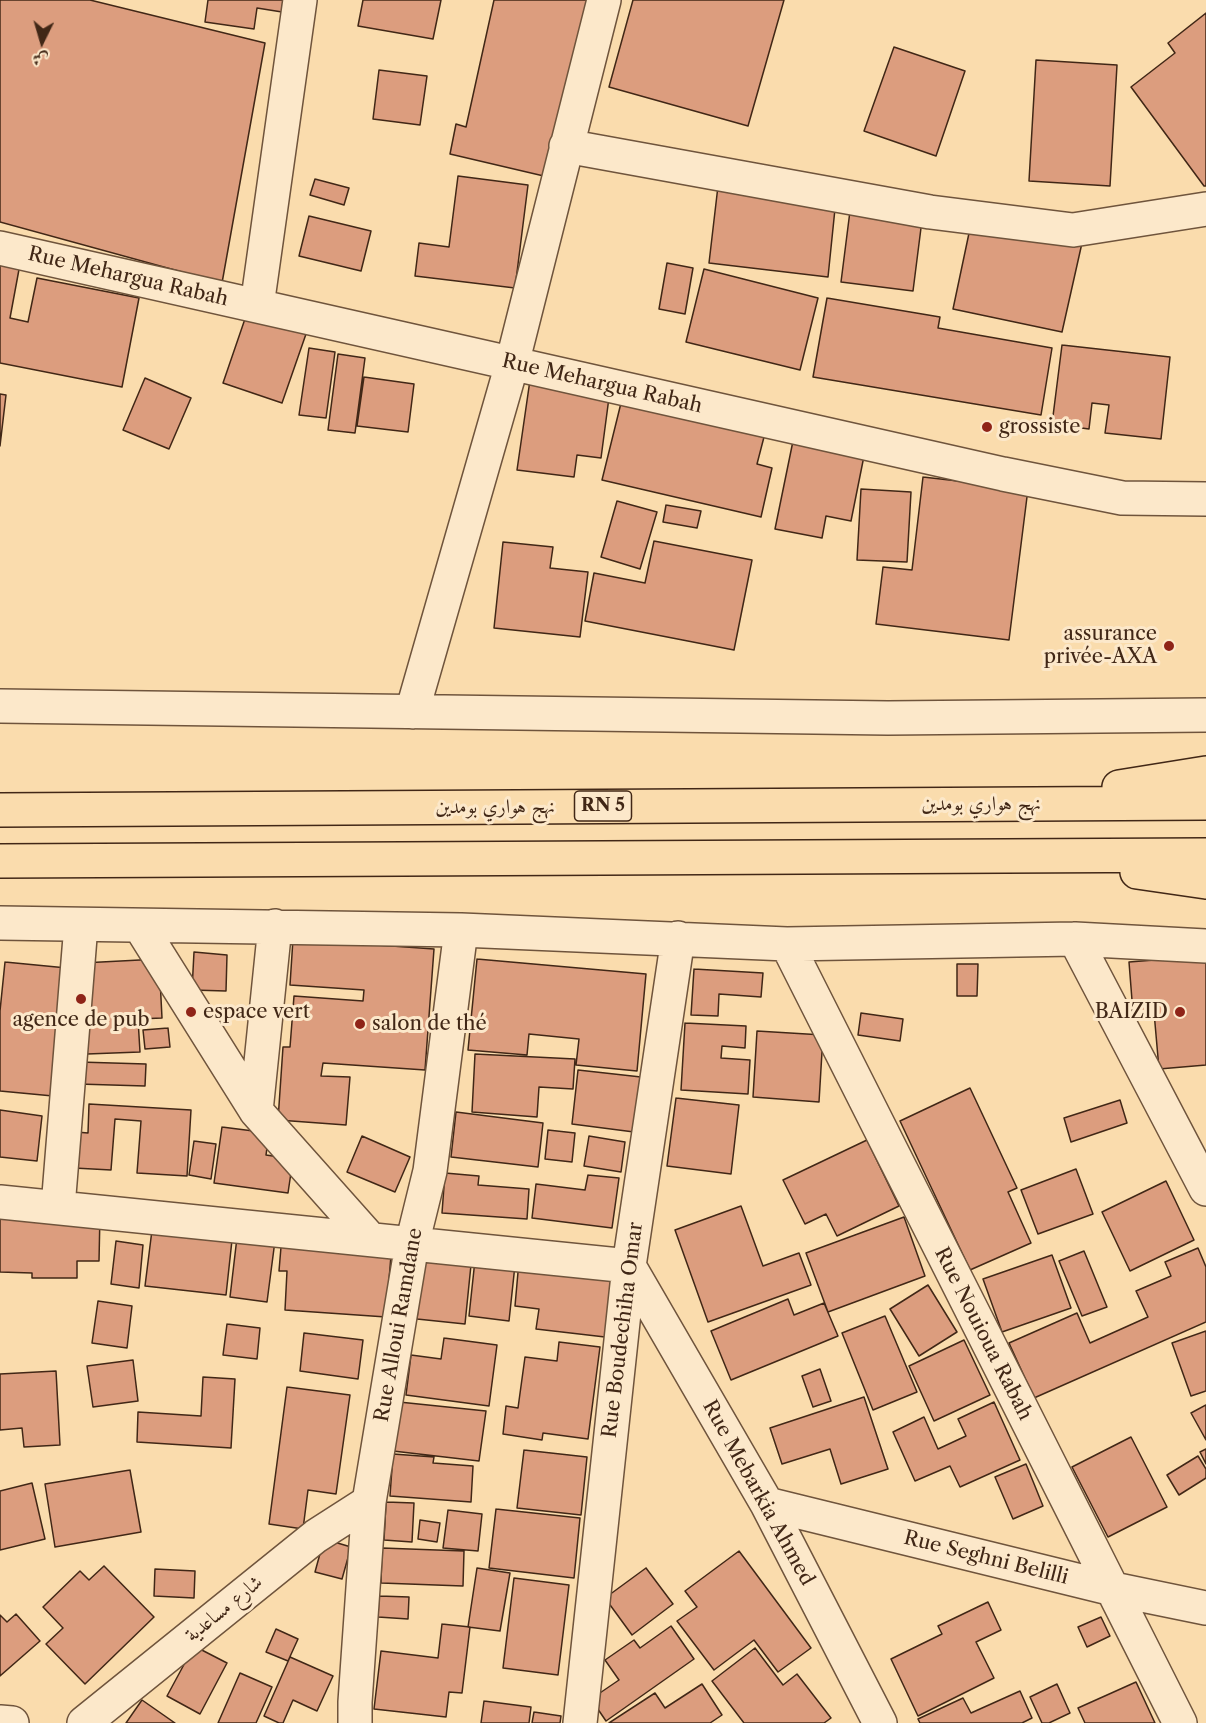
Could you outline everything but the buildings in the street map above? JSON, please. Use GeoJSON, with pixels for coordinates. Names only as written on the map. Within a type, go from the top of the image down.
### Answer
{"type":"FeatureCollection","features":[{"type":"Feature","properties":{"kind":"main road"},"geometry":{"type":"LineString","coordinates":[[1019,804],[1206,773]]}},
{"type":"Feature","properties":{"kind":"main road","name":"نهج هواري بومدين"},"geometry":{"type":"LineString","coordinates":[[0,810],[1206,803]]}},
{"type":"Feature","properties":{"kind":"main road"},"geometry":{"type":"LineString","coordinates":[[0,861],[1206,855]]}},
{"type":"Feature","properties":{"kind":"main road"},"geometry":{"type":"LineString","coordinates":[[1028,856],[1206,882]]}},
{"type":"Feature","properties":{"kind":"street"},"geometry":{"type":"LineString","coordinates":[[257,306],[300,0]]}},
{"type":"Feature","properties":{"kind":"street"},"geometry":{"type":"LineString","coordinates":[[412,712],[512,364],[604,0]]}},
{"type":"Feature","properties":{"kind":"street"},"geometry":{"type":"LineString","coordinates":[[566,146],[930,212],[1073,230],[1206,209]]}},
{"type":"Feature","properties":{"kind":"street","name":"Rue Mehargua Rabah"},"geometry":{"type":"LineString","coordinates":[[0,248],[1003,474],[1122,498],[1206,499]]}},
{"type":"Feature","properties":{"kind":"street"},"geometry":{"type":"LineString","coordinates":[[0,706],[888,718],[1206,715]]}},
{"type":"Feature","properties":{"kind":"street"},"geometry":{"type":"LineString","coordinates":[[0,924],[461,930],[787,944],[1075,939],[1206,946]]}},
{"type":"Feature","properties":{"kind":"street"},"geometry":{"type":"LineString","coordinates":[[58,1207],[81,925]]}},
{"type":"Feature","properties":{"kind":"street"},"geometry":{"type":"LineString","coordinates":[[140,926],[256,1111],[370,1239]]}},
{"type":"Feature","properties":{"kind":"street"},"geometry":{"type":"LineString","coordinates":[[256,1111],[275,926]]}},
{"type":"Feature","properties":{"kind":"street","name":"Rue Alloui Ramdane"},"geometry":{"type":"LineString","coordinates":[[355,1723],[369,1502],[412,1244],[430,1171],[461,930]]}},
{"type":"Feature","properties":{"kind":"street","name":"Rue Boudechiha Omar"},"geometry":{"type":"LineString","coordinates":[[580,1723],[629,1266],[678,938]]}},
{"type":"Feature","properties":{"kind":"street"},"geometry":{"type":"LineString","coordinates":[[1075,939],[1206,1189]]}},
{"type":"Feature","properties":{"kind":"street","name":"Rue Nouioua Rabah"},"geometry":{"type":"LineString","coordinates":[[787,944],[1180,1723]]}},
{"type":"Feature","properties":{"kind":"street"},"geometry":{"type":"LineString","coordinates":[[0,1202],[629,1266]]}},
{"type":"Feature","properties":{"kind":"street","name":"Rue Mebarkia Ahmed"},"geometry":{"type":"LineString","coordinates":[[629,1266],[767,1504],[880,1723]]}},
{"type":"Feature","properties":{"kind":"street","name":"شارع مساعدية"},"geometry":{"type":"LineString","coordinates":[[84,1723],[308,1542],[369,1502]]}},
{"type":"Feature","properties":{"kind":"street","name":"Rue Seghni Belilli"},"geometry":{"type":"LineString","coordinates":[[767,1504],[1113,1589],[1206,1608]]}},
{"type":"Feature","properties":{"kind":"street"},"geometry":{"type":"LineString","coordinates":[[0,1722],[12,1723]]}},
{"type":"Feature","properties":{"kind":"place","name":"grossiste"},"geometry":{"type":"Point","coordinates":[987,427]}},
{"type":"Feature","properties":{"kind":"place","name":"assurance privée-AXA"},"geometry":{"type":"Point","coordinates":[1169,646]}},
{"type":"Feature","properties":{"kind":"place","name":"agence de pub"},"geometry":{"type":"Point","coordinates":[81,999]}},
{"type":"Feature","properties":{"kind":"place","name":"espace vert"},"geometry":{"type":"Point","coordinates":[191,1012]}},
{"type":"Feature","properties":{"kind":"place","name":"BAIZID"},"geometry":{"type":"Point","coordinates":[1180,1012]}},
{"type":"Feature","properties":{"kind":"place","name":"salon de thé"},"geometry":{"type":"Point","coordinates":[360,1024]}}]}
